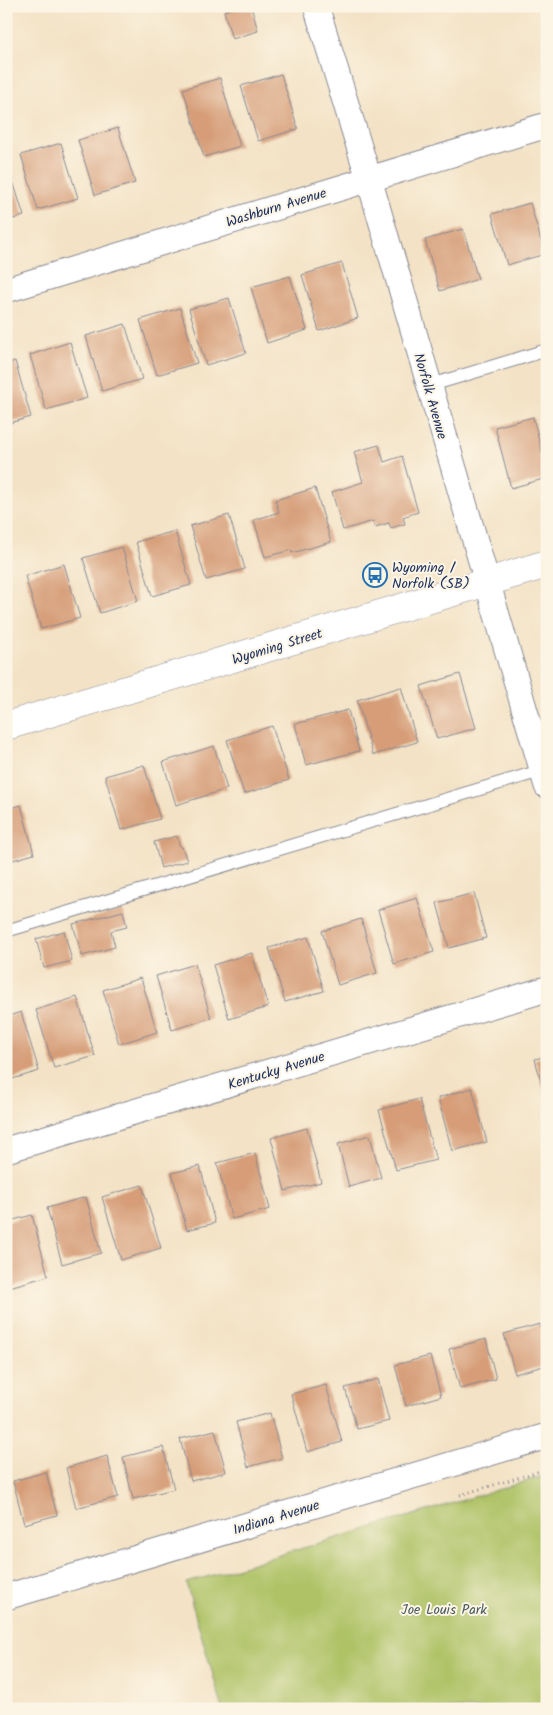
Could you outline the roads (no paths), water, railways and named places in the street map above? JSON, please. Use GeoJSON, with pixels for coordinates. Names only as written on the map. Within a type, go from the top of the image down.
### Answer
{"type":"FeatureCollection","features":[{"type":"Feature","properties":{"kind":"street","name":"Norfolk Avenue"},"geometry":{"type":"LineString","coordinates":[[316,6],[474,542],[545,775]]}},
{"type":"Feature","properties":{"kind":"street","name":"Washburn Avenue"},"geometry":{"type":"LineString","coordinates":[[6,290],[547,125]]}},
{"type":"Feature","properties":{"kind":"street","name":"Wyoming Street"},"geometry":{"type":"LineString","coordinates":[[6,726],[547,564]]}},
{"type":"Feature","properties":{"kind":"street","name":"Kentucky Avenue"},"geometry":{"type":"LineString","coordinates":[[6,1150],[547,989]]}},
{"type":"Feature","properties":{"kind":"street","name":"Indiana Avenue"},"geometry":{"type":"LineString","coordinates":[[6,1597],[547,1436]]}},
{"type":"Feature","properties":{"kind":"lane"},"geometry":{"type":"LineString","coordinates":[[428,386],[547,350]]}},
{"type":"Feature","properties":{"kind":"lane"},"geometry":{"type":"LineString","coordinates":[[6,931],[545,775]]}},
{"type":"Feature","properties":{"kind":"place","name":"Wyoming / Norfolk (SB)"},"geometry":{"type":"Point","coordinates":[375,575]}},
{"type":"Feature","properties":{"kind":"park label","name":"Joe Louis Park"},"geometry":{"type":"Point","coordinates":[444,1609]}}]}
